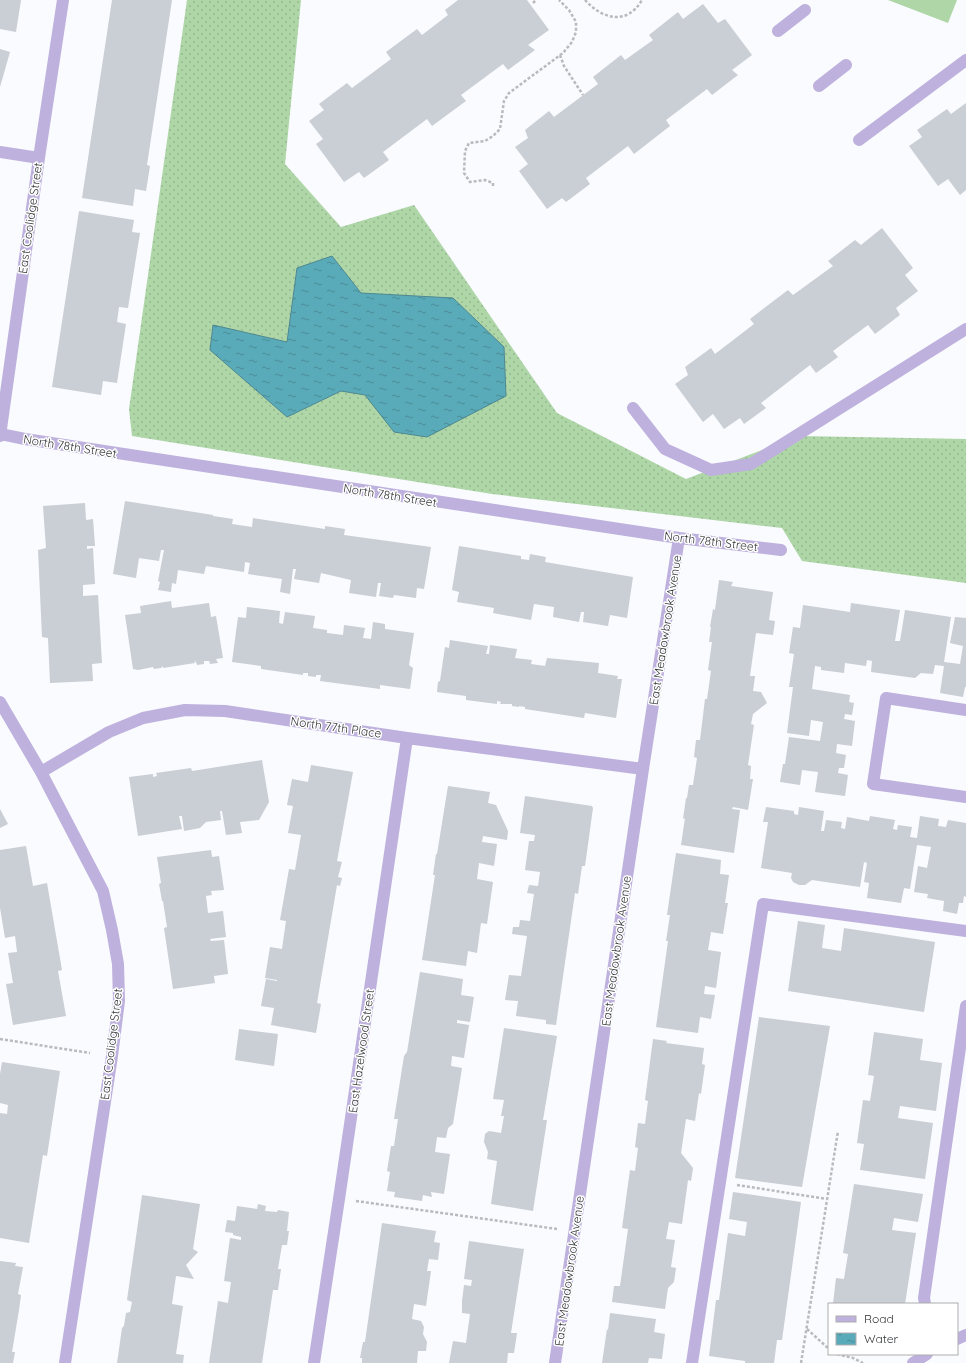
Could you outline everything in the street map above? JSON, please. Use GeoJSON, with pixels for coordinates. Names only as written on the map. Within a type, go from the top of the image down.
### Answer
{"type":"FeatureCollection","features":[{"type":"Feature","properties":{"kind":"street","name":"East Coolidge Street"},"geometry":{"type":"LineString","coordinates":[[0,435],[63,0]]}},
{"type":"Feature","properties":{"kind":"street"},"geometry":{"type":"LineString","coordinates":[[778,31],[805,10]]}},
{"type":"Feature","properties":{"kind":"street"},"geometry":{"type":"LineString","coordinates":[[859,140],[966,60]]}},
{"type":"Feature","properties":{"kind":"street"},"geometry":{"type":"LineString","coordinates":[[819,86],[846,65]]}},
{"type":"Feature","properties":{"kind":"street"},"geometry":{"type":"LineString","coordinates":[[0,152],[39,158]]}},
{"type":"Feature","properties":{"kind":"street"},"geometry":{"type":"LineString","coordinates":[[633,408],[665,448],[711,470],[751,464],[966,329]]}},
{"type":"Feature","properties":{"kind":"street","name":"North 78th Street"},"geometry":{"type":"LineString","coordinates":[[0,435],[679,538],[781,550]]}},
{"type":"Feature","properties":{"kind":"street","name":"East Meadowbrook Avenue"},"geometry":{"type":"LineString","coordinates":[[556,1363],[643,769],[679,538]]}},
{"type":"Feature","properties":{"kind":"street"},"geometry":{"type":"LineString","coordinates":[[966,710],[886,698],[873,784],[966,797]]}},
{"type":"Feature","properties":{"kind":"street","name":"East Coolidge Street"},"geometry":{"type":"LineString","coordinates":[[0,702],[41,772],[103,891],[118,964],[119,1001],[113,1048],[65,1363]]}},
{"type":"Feature","properties":{"kind":"street","name":"North 77th Place"},"geometry":{"type":"LineString","coordinates":[[41,772],[109,732],[143,718],[185,710],[225,711],[407,738],[643,769]]}},
{"type":"Feature","properties":{"kind":"street","name":"East Hazelwood Street"},"geometry":{"type":"LineString","coordinates":[[314,1363],[407,738]]}},
{"type":"Feature","properties":{"kind":"street"},"geometry":{"type":"LineString","coordinates":[[692,1363],[763,904],[966,931]]}},
{"type":"Feature","properties":{"kind":"street"},"geometry":{"type":"LineString","coordinates":[[925,1303],[924,1298],[966,1006]]}},
{"type":"Feature","properties":{"kind":"street"},"geometry":{"type":"LineString","coordinates":[[913,1363],[925,1355]]}},
{"type":"Feature","properties":{"kind":"path"},"geometry":{"type":"LineString","coordinates":[[533,3],[536,0]]}},
{"type":"Feature","properties":{"kind":"path"},"geometry":{"type":"LineString","coordinates":[[493,186],[493,183],[485,180],[470,182],[464,173],[465,151],[469,143],[485,141],[500,129],[504,101],[509,93],[560,55],[572,42],[576,32],[576,22],[569,10],[560,0]]}},
{"type":"Feature","properties":{"kind":"path"},"geometry":{"type":"LineString","coordinates":[[585,0],[593,9],[604,15],[617,18],[633,11],[642,0]]}},
{"type":"Feature","properties":{"kind":"path"},"geometry":{"type":"LineString","coordinates":[[560,55],[564,66],[583,95]]}},
{"type":"Feature","properties":{"kind":"path"},"geometry":{"type":"LineString","coordinates":[[0,1039],[90,1053]]}},
{"type":"Feature","properties":{"kind":"path"},"geometry":{"type":"LineString","coordinates":[[801,1363],[838,1131]]}},
{"type":"Feature","properties":{"kind":"path"},"geometry":{"type":"LineString","coordinates":[[736,1185],[827,1199]]}},
{"type":"Feature","properties":{"kind":"path"},"geometry":{"type":"LineString","coordinates":[[356,1201],[557,1229]]}},
{"type":"Feature","properties":{"kind":"path"},"geometry":{"type":"LineString","coordinates":[[807,1328],[828,1348]]}},
{"type":"Feature","properties":{"kind":"path"},"geometry":{"type":"LineString","coordinates":[[841,1355],[853,1358],[863,1363]]}},
{"type":"Feature","properties":{"kind":"green space"},"geometry":{"type":"Polygon","coordinates":[[[187,0],[301,0],[285,164],[341,227],[414,205],[557,413],[686,479],[799,436],[966,439],[966,583],[802,561],[782,528],[492,494],[132,436],[129,409],[187,0]]]}},
{"type":"Feature","properties":{"kind":"green space"},"geometry":{"type":"Polygon","coordinates":[[[888,0],[957,0],[948,23],[888,0]]]}},
{"type":"Feature","properties":{"kind":"water"},"geometry":{"type":"Polygon","coordinates":[[[332,256],[361,293],[453,298],[504,347],[506,396],[427,437],[394,432],[365,395],[341,391],[287,417],[210,350],[213,325],[287,342],[297,268],[332,256]]]}},
{"type":"Feature","properties":{"kind":"building"},"geometry":{"type":"Polygon","coordinates":[[[0,0],[21,0],[16,32],[0,29],[0,0]]]}},
{"type":"Feature","properties":{"kind":"building"},"geometry":{"type":"Polygon","coordinates":[[[112,0],[172,0],[147,165],[150,166],[146,191],[135,189],[133,206],[82,198],[112,0]]]}},
{"type":"Feature","properties":{"kind":"building"},"geometry":{"type":"Polygon","coordinates":[[[458,0],[527,0],[549,30],[528,45],[535,50],[508,70],[503,64],[461,95],[466,101],[432,126],[427,119],[383,152],[389,160],[364,178],[359,172],[344,182],[316,144],[323,139],[309,121],[324,110],[319,104],[347,83],[352,88],[391,59],[386,52],[417,29],[422,35],[448,15],[445,10],[458,0]]]}},
{"type":"Feature","properties":{"kind":"building"},"geometry":{"type":"Polygon","coordinates":[[[703,4],[718,23],[725,19],[752,55],[732,70],[738,75],[712,95],[707,89],[666,120],[670,126],[634,154],[628,146],[586,178],[590,184],[566,202],[562,198],[547,209],[519,171],[528,164],[515,147],[528,138],[525,130],[549,111],[554,117],[598,84],[593,77],[621,55],[625,60],[653,40],[649,35],[678,12],[683,19],[703,4]]]}},
{"type":"Feature","properties":{"kind":"building"},"geometry":{"type":"Polygon","coordinates":[[[0,49],[10,52],[0,87],[0,49]]]}},
{"type":"Feature","properties":{"kind":"building"},"geometry":{"type":"Polygon","coordinates":[[[966,103],[966,190],[960,195],[948,179],[938,186],[909,146],[922,137],[917,130],[947,109],[951,114],[966,103]]]}},
{"type":"Feature","properties":{"kind":"building"},"geometry":{"type":"Polygon","coordinates":[[[79,211],[134,220],[132,232],[140,233],[128,308],[119,307],[117,322],[126,324],[117,383],[103,381],[101,395],[52,387],[79,211]]]}},
{"type":"Feature","properties":{"kind":"building"},"geometry":{"type":"Polygon","coordinates":[[[882,228],[913,268],[905,275],[918,291],[896,308],[900,315],[875,334],[868,325],[833,351],[838,357],[816,373],[810,365],[761,403],[766,408],[744,424],[740,418],[724,429],[713,414],[703,422],[675,384],[688,375],[685,367],[711,348],[715,354],[754,324],[750,319],[788,290],[793,295],[833,266],[828,261],[855,240],[861,245],[882,228]]]}},
{"type":"Feature","properties":{"kind":"building"},"geometry":{"type":"Polygon","coordinates":[[[125,501],[233,519],[232,524],[252,527],[253,518],[325,529],[325,526],[345,529],[344,535],[431,547],[424,589],[417,588],[416,598],[394,595],[393,598],[379,596],[381,583],[378,583],[376,597],[349,593],[351,580],[321,573],[319,583],[294,579],[296,569],[293,569],[290,594],[280,592],[282,579],[248,574],[250,563],[245,562],[244,572],[206,566],[204,574],[178,570],[176,584],[172,583],[171,592],[158,590],[160,582],[158,581],[164,550],[161,550],[159,561],[139,558],[136,578],[113,574],[125,501]]]}},
{"type":"Feature","properties":{"kind":"building"},"geometry":{"type":"Polygon","coordinates":[[[85,503],[86,520],[93,519],[95,546],[87,546],[87,549],[93,548],[95,584],[83,585],[83,596],[98,595],[102,663],[92,664],[93,681],[50,683],[48,638],[42,637],[38,550],[46,548],[43,506],[85,503]]]}},
{"type":"Feature","properties":{"kind":"building"},"geometry":{"type":"Polygon","coordinates":[[[459,546],[521,556],[521,559],[529,560],[530,554],[546,557],[545,562],[633,577],[627,618],[610,615],[608,626],[583,622],[584,612],[581,612],[579,622],[553,617],[554,607],[534,604],[531,620],[493,613],[494,608],[457,602],[459,592],[452,590],[459,546]]]}},
{"type":"Feature","properties":{"kind":"building"},"geometry":{"type":"Polygon","coordinates":[[[719,580],[733,582],[731,586],[773,592],[769,620],[775,621],[773,635],[756,633],[750,676],[755,676],[753,691],[761,692],[767,703],[753,714],[751,724],[754,725],[748,765],[751,766],[750,779],[753,779],[748,810],[733,807],[732,809],[740,810],[734,853],[681,845],[686,798],[689,785],[693,785],[697,758],[694,757],[696,740],[700,740],[705,699],[707,699],[711,671],[708,670],[712,642],[709,642],[710,627],[713,609],[715,610],[719,580]]]}},
{"type":"Feature","properties":{"kind":"building"},"geometry":{"type":"Polygon","coordinates":[[[171,601],[172,608],[209,603],[211,617],[216,616],[223,658],[216,659],[218,663],[210,664],[209,661],[204,661],[204,664],[197,665],[194,661],[195,663],[163,668],[163,666],[161,668],[154,669],[153,667],[138,670],[133,669],[125,615],[141,613],[140,606],[171,601]]]}},
{"type":"Feature","properties":{"kind":"building"},"geometry":{"type":"Polygon","coordinates":[[[851,603],[900,610],[895,641],[900,641],[905,610],[951,617],[944,662],[960,664],[963,646],[950,643],[955,617],[966,618],[966,687],[963,697],[940,693],[944,666],[935,665],[933,674],[921,673],[915,678],[871,672],[872,661],[867,660],[866,666],[845,663],[844,673],[821,670],[821,667],[815,666],[812,689],[850,695],[849,702],[854,703],[852,715],[845,714],[844,719],[855,721],[852,746],[837,744],[836,753],[846,755],[844,768],[839,768],[838,773],[848,775],[845,796],[815,792],[818,772],[802,770],[800,785],[780,782],[783,764],[785,764],[789,737],[820,741],[823,722],[811,720],[809,736],[787,733],[793,687],[789,687],[794,654],[789,653],[793,627],[800,628],[803,605],[850,612],[851,603]]]}},
{"type":"Feature","properties":{"kind":"building"},"geometry":{"type":"Polygon","coordinates":[[[247,607],[280,611],[279,623],[283,624],[285,612],[315,616],[313,628],[327,630],[327,633],[343,635],[344,625],[365,628],[363,638],[371,639],[373,622],[385,624],[385,629],[414,633],[409,665],[413,668],[410,689],[380,685],[380,689],[320,681],[321,675],[316,675],[316,677],[308,676],[308,673],[303,673],[303,675],[261,669],[261,666],[232,662],[238,617],[246,618],[247,607]]]}},
{"type":"Feature","properties":{"kind":"building"},"geometry":{"type":"Polygon","coordinates":[[[450,640],[488,646],[486,654],[489,654],[490,645],[517,649],[515,658],[532,660],[531,664],[545,666],[547,658],[599,663],[598,673],[618,676],[617,679],[622,679],[616,718],[585,713],[584,718],[525,709],[525,707],[512,706],[512,704],[500,704],[501,702],[497,701],[497,704],[466,700],[466,696],[437,692],[445,647],[449,648],[450,640]]]}},
{"type":"Feature","properties":{"kind":"building"},"geometry":{"type":"Polygon","coordinates":[[[262,760],[269,802],[259,820],[240,822],[242,833],[226,835],[222,811],[220,811],[221,820],[206,822],[200,828],[184,831],[182,816],[179,816],[182,829],[138,836],[129,777],[153,774],[153,777],[157,776],[156,773],[191,768],[192,771],[262,760]]]}},
{"type":"Feature","properties":{"kind":"building"},"geometry":{"type":"Polygon","coordinates":[[[311,765],[353,772],[337,861],[342,862],[338,877],[342,878],[340,886],[337,885],[317,1003],[321,1004],[316,1033],[271,1025],[274,1008],[261,1006],[266,979],[277,981],[265,978],[270,947],[282,949],[286,921],[280,920],[289,869],[295,870],[301,835],[288,833],[293,806],[287,805],[292,779],[308,782],[311,765]]]}},
{"type":"Feature","properties":{"kind":"building"},"geometry":{"type":"Polygon","coordinates":[[[448,786],[490,792],[488,803],[496,805],[508,831],[507,840],[483,836],[482,842],[497,844],[494,866],[479,863],[477,879],[493,882],[487,924],[481,923],[477,953],[468,951],[466,966],[422,960],[435,875],[433,875],[436,854],[448,786]]]}},
{"type":"Feature","properties":{"kind":"building"},"geometry":{"type":"Polygon","coordinates":[[[525,796],[592,806],[593,808],[585,866],[582,866],[578,894],[575,893],[556,1025],[546,1024],[546,1020],[516,1016],[518,1001],[505,1000],[509,975],[521,976],[527,936],[512,934],[513,927],[519,927],[520,920],[530,921],[534,894],[527,893],[529,885],[538,886],[540,872],[525,870],[529,841],[534,841],[535,835],[520,833],[525,796]]]}},
{"type":"Feature","properties":{"kind":"building"},"geometry":{"type":"Polygon","coordinates":[[[766,807],[794,811],[794,814],[798,815],[799,807],[824,811],[821,831],[824,831],[826,820],[842,822],[841,828],[845,829],[847,817],[869,821],[870,816],[895,820],[893,829],[897,830],[898,825],[912,827],[910,837],[917,838],[920,816],[939,819],[938,826],[946,827],[948,820],[966,823],[966,897],[964,896],[963,903],[959,903],[957,914],[943,911],[944,901],[927,898],[928,894],[914,892],[918,866],[927,868],[931,847],[917,845],[910,889],[904,888],[901,903],[867,898],[869,883],[864,882],[867,863],[864,862],[860,887],[812,880],[805,885],[799,885],[793,882],[791,878],[792,873],[761,868],[768,822],[763,822],[766,807]]]}},
{"type":"Feature","properties":{"kind":"building"},"geometry":{"type":"Polygon","coordinates":[[[0,809],[8,824],[0,828],[0,809]]]}},
{"type":"Feature","properties":{"kind":"building"},"geometry":{"type":"Polygon","coordinates":[[[26,846],[33,886],[47,883],[62,970],[58,971],[66,1016],[13,1025],[6,984],[13,983],[8,953],[17,952],[15,936],[5,938],[0,908],[0,850],[26,846]]]}},
{"type":"Feature","properties":{"kind":"building"},"geometry":{"type":"Polygon","coordinates":[[[211,850],[212,857],[219,856],[224,890],[211,891],[212,895],[206,896],[208,913],[223,911],[226,937],[210,939],[211,941],[224,940],[228,974],[214,976],[215,983],[173,989],[164,928],[167,927],[159,884],[161,883],[157,857],[211,850]]]}},
{"type":"Feature","properties":{"kind":"building"},"geometry":{"type":"Polygon","coordinates":[[[676,853],[721,860],[720,874],[729,875],[725,903],[728,903],[723,934],[711,932],[708,950],[721,952],[716,988],[705,986],[704,994],[715,995],[711,1019],[700,1017],[698,1033],[656,1027],[668,941],[666,941],[670,915],[667,915],[676,853]]]}},
{"type":"Feature","properties":{"kind":"building"},"geometry":{"type":"Polygon","coordinates":[[[798,921],[825,925],[822,948],[841,951],[844,928],[935,942],[924,1012],[788,991],[798,921]]]}},
{"type":"Feature","properties":{"kind":"building"},"geometry":{"type":"Polygon","coordinates":[[[420,972],[463,979],[461,995],[474,997],[470,1022],[457,1020],[457,1023],[469,1025],[464,1058],[452,1056],[451,1066],[462,1068],[453,1124],[448,1128],[446,1138],[437,1137],[435,1152],[450,1154],[444,1194],[431,1192],[432,1197],[423,1195],[422,1201],[394,1197],[395,1192],[387,1191],[390,1172],[387,1171],[391,1146],[394,1146],[398,1119],[394,1119],[420,972]]]}},
{"type":"Feature","properties":{"kind":"building"},"geometry":{"type":"Polygon","coordinates":[[[759,1017],[830,1026],[802,1187],[735,1178],[759,1017]]]}},
{"type":"Feature","properties":{"kind":"building"},"geometry":{"type":"Polygon","coordinates":[[[504,1028],[557,1036],[543,1120],[547,1120],[533,1211],[491,1204],[497,1161],[487,1159],[488,1152],[484,1142],[485,1134],[489,1131],[501,1133],[504,1116],[501,1116],[504,1100],[493,1099],[504,1028]]]}},
{"type":"Feature","properties":{"kind":"building"},"geometry":{"type":"Polygon","coordinates":[[[239,1029],[278,1034],[274,1066],[235,1060],[239,1029]]]}},
{"type":"Feature","properties":{"kind":"building"},"geometry":{"type":"Polygon","coordinates":[[[874,1032],[923,1039],[920,1060],[942,1063],[936,1111],[900,1106],[898,1118],[933,1123],[925,1179],[860,1170],[864,1144],[857,1143],[863,1100],[870,1101],[874,1076],[868,1075],[874,1032]]]}},
{"type":"Feature","properties":{"kind":"building"},"geometry":{"type":"Polygon","coordinates":[[[653,1039],[667,1041],[666,1043],[704,1048],[702,1064],[705,1065],[695,1121],[686,1119],[681,1153],[693,1168],[691,1181],[688,1180],[682,1224],[669,1222],[666,1239],[675,1240],[671,1267],[676,1268],[674,1282],[668,1288],[665,1309],[612,1302],[614,1286],[620,1286],[628,1229],[622,1228],[630,1170],[635,1171],[638,1148],[635,1147],[638,1123],[645,1124],[648,1101],[645,1100],[653,1039]]]}},
{"type":"Feature","properties":{"kind":"building"},"geometry":{"type":"Polygon","coordinates":[[[2,1062],[60,1071],[47,1156],[43,1155],[29,1243],[0,1238],[0,1113],[7,1114],[8,1105],[0,1103],[0,1074],[2,1062]]]}},
{"type":"Feature","properties":{"kind":"building"},"geometry":{"type":"Polygon","coordinates":[[[854,1184],[923,1194],[918,1222],[894,1218],[892,1230],[916,1233],[905,1303],[833,1303],[836,1278],[844,1279],[848,1254],[843,1253],[854,1184]]]}},
{"type":"Feature","properties":{"kind":"building"},"geometry":{"type":"Polygon","coordinates":[[[733,1192],[801,1202],[782,1340],[777,1340],[774,1363],[745,1363],[745,1361],[709,1356],[716,1300],[719,1300],[728,1233],[745,1236],[747,1222],[729,1219],[733,1192]]]}},
{"type":"Feature","properties":{"kind":"building"},"geometry":{"type":"Polygon","coordinates":[[[142,1195],[200,1204],[193,1249],[198,1252],[186,1265],[194,1279],[176,1276],[172,1304],[183,1306],[176,1354],[184,1355],[183,1363],[117,1363],[122,1328],[124,1326],[126,1313],[130,1312],[132,1302],[127,1300],[142,1195]]]}},
{"type":"Feature","properties":{"kind":"building"},"geometry":{"type":"Polygon","coordinates":[[[258,1204],[266,1206],[265,1211],[277,1212],[278,1210],[289,1212],[287,1245],[282,1245],[278,1269],[281,1269],[278,1290],[273,1290],[262,1363],[209,1363],[218,1301],[228,1303],[231,1282],[224,1281],[230,1238],[241,1240],[241,1237],[233,1235],[233,1233],[225,1232],[227,1220],[235,1221],[237,1206],[257,1209],[258,1204]]]}},
{"type":"Feature","properties":{"kind":"building"},"geometry":{"type":"Polygon","coordinates":[[[382,1223],[436,1231],[434,1242],[440,1243],[438,1260],[429,1259],[427,1271],[431,1271],[426,1306],[414,1304],[412,1319],[421,1321],[424,1327],[423,1334],[427,1342],[426,1351],[418,1351],[417,1363],[362,1363],[362,1358],[360,1358],[363,1342],[365,1342],[382,1223]]]}},
{"type":"Feature","properties":{"kind":"building"},"geometry":{"type":"Polygon","coordinates":[[[469,1241],[524,1249],[511,1333],[517,1333],[514,1353],[508,1353],[507,1363],[449,1363],[453,1341],[466,1343],[470,1314],[462,1313],[462,1301],[464,1285],[471,1286],[472,1280],[464,1279],[469,1241]]]}},
{"type":"Feature","properties":{"kind":"building"},"geometry":{"type":"Polygon","coordinates":[[[0,1261],[16,1263],[15,1266],[23,1267],[18,1294],[21,1295],[12,1352],[15,1352],[13,1363],[0,1363],[0,1261]]]}},
{"type":"Feature","properties":{"kind":"building"},"geometry":{"type":"Polygon","coordinates":[[[610,1313],[656,1319],[654,1332],[665,1334],[662,1359],[649,1358],[648,1363],[602,1363],[610,1313]]]}}]}
